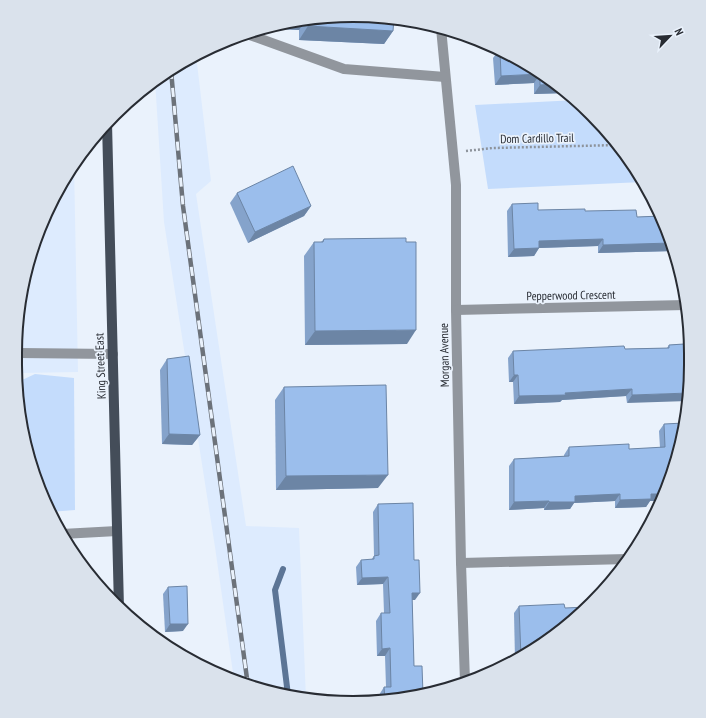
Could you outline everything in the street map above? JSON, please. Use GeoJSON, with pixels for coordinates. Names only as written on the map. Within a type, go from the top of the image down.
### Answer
{"type":"FeatureCollection","features":[{"type":"Feature","properties":{"kind":"main road","name":"King Street East"},"geometry":{"type":"LineString","coordinates":[[107,132],[119,599]]}},
{"type":"Feature","properties":{"kind":"street","name":"Morgan Avenue"},"geometry":{"type":"LineString","coordinates":[[441,34],[456,186],[456,310],[465,676]]}},
{"type":"Feature","properties":{"kind":"street"},"geometry":{"type":"LineString","coordinates":[[255,37],[344,69],[445,77]]}},
{"type":"Feature","properties":{"kind":"street","name":"Pepperwood Crescent"},"geometry":{"type":"LineString","coordinates":[[456,310],[680,305]]}},
{"type":"Feature","properties":{"kind":"street"},"geometry":{"type":"LineString","coordinates":[[22,353],[113,354]]}},
{"type":"Feature","properties":{"kind":"street"},"geometry":{"type":"LineString","coordinates":[[68,534],[116,531]]}},
{"type":"Feature","properties":{"kind":"street"},"geometry":{"type":"LineString","coordinates":[[461,563],[621,559]]}},
{"type":"Feature","properties":{"kind":"path","name":"Dom Cardillo Trail"},"geometry":{"type":"LineString","coordinates":[[479,149],[611,145]]}},
{"type":"Feature","properties":{"kind":"shaded area"},"geometry":{"type":"Polygon","coordinates":[[[197,61],[211,181],[196,194],[246,526],[299,528],[306,692],[267,685],[233,673],[215,547],[164,222],[155,87],[197,61]]]}},
{"type":"Feature","properties":{"kind":"shaded area"},"geometry":{"type":"Polygon","coordinates":[[[567,100],[587,119],[616,151],[636,182],[488,189],[475,105],[567,100]]]}},
{"type":"Feature","properties":{"kind":"shaded area"},"geometry":{"type":"Polygon","coordinates":[[[74,175],[78,372],[22,373],[22,365],[25,310],[33,267],[47,226],[66,187],[74,175]]]}},
{"type":"Feature","properties":{"kind":"shaded area"},"geometry":{"type":"Polygon","coordinates":[[[35,374],[74,378],[75,510],[56,511],[47,492],[33,451],[28,430],[23,380],[35,374]]]}},
{"type":"Feature","properties":{"kind":"building"},"geometry":{"type":"Polygon","coordinates":[[[353,22],[393,25],[393,31],[308,26],[353,22]]]}},
{"type":"Feature","properties":{"kind":"building"},"geometry":{"type":"Polygon","coordinates":[[[500,57],[531,74],[501,76],[500,57]]]}},
{"type":"Feature","properties":{"kind":"building"},"geometry":{"type":"Polygon","coordinates":[[[540,80],[547,85],[540,85],[540,80]]]}},
{"type":"Feature","properties":{"kind":"building"},"geometry":{"type":"Polygon","coordinates":[[[293,166],[311,206],[255,232],[237,193],[293,166]]]}},
{"type":"Feature","properties":{"kind":"building"},"geometry":{"type":"Polygon","coordinates":[[[538,203],[538,210],[636,210],[637,217],[654,216],[665,243],[603,245],[603,239],[539,241],[539,248],[514,249],[512,204],[538,203]]]}},
{"type":"Feature","properties":{"kind":"building"},"geometry":{"type":"Polygon","coordinates":[[[406,238],[406,242],[416,242],[416,330],[315,331],[314,242],[323,242],[324,239],[406,238]]]}},
{"type":"Feature","properties":{"kind":"building"},"geometry":{"type":"Polygon","coordinates":[[[683,344],[682,393],[632,395],[632,389],[565,393],[566,395],[519,396],[518,375],[514,375],[513,351],[624,346],[625,349],[669,348],[669,345],[683,344]]]}},
{"type":"Feature","properties":{"kind":"building"},"geometry":{"type":"Polygon","coordinates":[[[189,356],[200,435],[169,434],[167,359],[189,356]]]}},
{"type":"Feature","properties":{"kind":"building"},"geometry":{"type":"Polygon","coordinates":[[[386,385],[388,475],[286,476],[284,387],[386,385]]]}},
{"type":"Feature","properties":{"kind":"building"},"geometry":{"type":"Polygon","coordinates":[[[679,423],[673,451],[659,492],[658,494],[651,494],[651,499],[620,500],[620,494],[575,496],[575,502],[514,502],[514,459],[569,456],[569,447],[629,444],[629,449],[665,447],[664,424],[679,423]]]}},
{"type":"Feature","properties":{"kind":"building"},"geometry":{"type":"Polygon","coordinates":[[[413,503],[414,560],[419,560],[420,593],[412,593],[414,666],[422,666],[423,689],[418,690],[385,694],[384,687],[391,687],[390,648],[382,649],[381,613],[390,613],[388,577],[362,578],[361,560],[374,559],[374,556],[379,555],[378,504],[413,503]]]}},
{"type":"Feature","properties":{"kind":"building"},"geometry":{"type":"Polygon","coordinates":[[[187,586],[188,624],[170,624],[168,587],[187,586]]]}},
{"type":"Feature","properties":{"kind":"building"},"geometry":{"type":"Polygon","coordinates":[[[564,604],[565,608],[578,607],[555,628],[521,650],[519,606],[564,604]]]}},
{"type":"Feature","properties":{"kind":"waterway"},"geometry":{"type":"LineString","coordinates":[[283,569],[275,590],[287,690]]}},
{"type":"Feature","properties":{"kind":"railway"},"geometry":{"type":"LineString","coordinates":[[172,76],[183,206],[247,678]]}}]}
